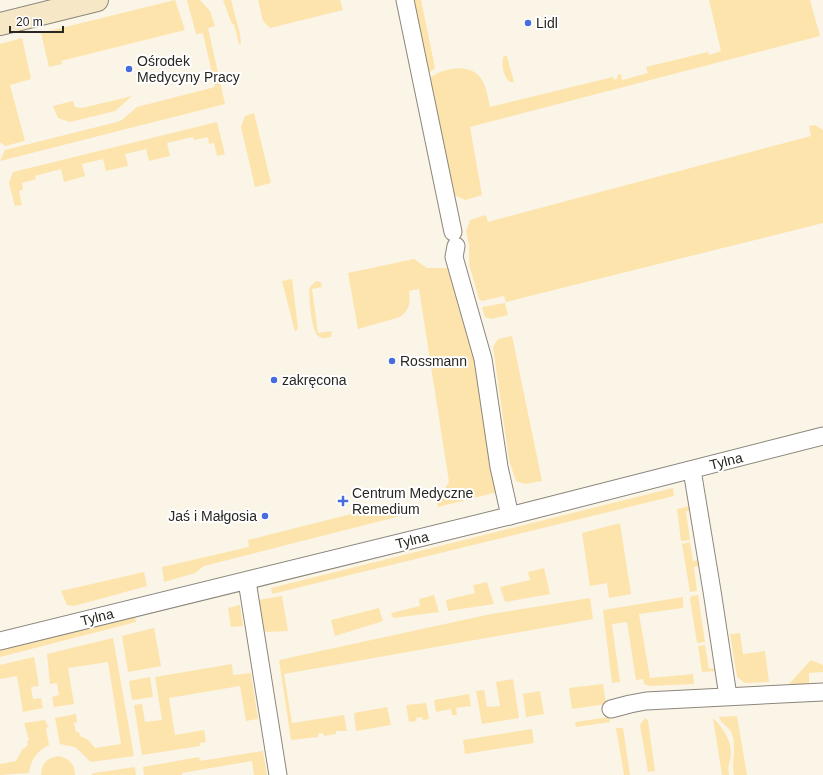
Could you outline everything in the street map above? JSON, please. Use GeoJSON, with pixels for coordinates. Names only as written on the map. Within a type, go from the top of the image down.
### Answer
{"type":"FeatureCollection","features":[{"type":"Feature","properties":{"kind":"street"},"geometry":{"type":"LineString","coordinates":[[0,24],[97,0]]}},
{"type":"Feature","properties":{"kind":"street"},"geometry":{"type":"LineString","coordinates":[[406,0],[454,239],[454,257],[483,359],[499,467],[510,516]]}},
{"type":"Feature","properties":{"kind":"street","name":"Tylna"},"geometry":{"type":"LineString","coordinates":[[0,641],[510,516],[823,436]]}},
{"type":"Feature","properties":{"kind":"street"},"geometry":{"type":"LineString","coordinates":[[692,470],[728,696]]}},
{"type":"Feature","properties":{"kind":"street"},"geometry":{"type":"LineString","coordinates":[[247,581],[278,775]]}},
{"type":"Feature","properties":{"kind":"street"},"geometry":{"type":"LineString","coordinates":[[611,709],[646,701],[823,692]]}},
{"type":"Feature","properties":{"kind":"shaded area"},"geometry":{"type":"Polygon","coordinates":[[[175,0],[185,30],[61,61],[62,64],[49,67],[41,33],[175,0]]]}},
{"type":"Feature","properties":{"kind":"shaded area"},"geometry":{"type":"Polygon","coordinates":[[[187,0],[200,0],[210,11],[215,26],[208,28],[225,104],[0,161],[5,150],[117,122],[122,120],[137,107],[215,87],[203,33],[196,34],[187,0]]]}},
{"type":"Feature","properties":{"kind":"shaded area"},"geometry":{"type":"Polygon","coordinates":[[[223,0],[231,0],[240,34],[241,44],[239,44],[234,24],[232,24],[223,0]]]}},
{"type":"Feature","properties":{"kind":"shaded area"},"geometry":{"type":"Polygon","coordinates":[[[258,0],[340,0],[343,10],[270,28],[263,21],[258,0]]]}},
{"type":"Feature","properties":{"kind":"shaded area"},"geometry":{"type":"Polygon","coordinates":[[[410,0],[421,0],[435,68],[426,75],[410,0]]]}},
{"type":"Feature","properties":{"kind":"shaded area"},"geometry":{"type":"Polygon","coordinates":[[[709,0],[810,0],[820,36],[470,127],[482,195],[465,200],[454,195],[427,80],[440,72],[456,68],[471,70],[477,74],[484,83],[490,107],[613,77],[614,80],[618,78],[617,75],[621,74],[622,80],[648,73],[646,67],[708,52],[709,55],[721,51],[709,0]]]}},
{"type":"Feature","properties":{"kind":"shaded area"},"geometry":{"type":"Polygon","coordinates":[[[22,38],[31,79],[10,85],[25,141],[5,146],[0,142],[0,44],[22,38]]]}},
{"type":"Feature","properties":{"kind":"shaded area"},"geometry":{"type":"Polygon","coordinates":[[[504,56],[507,56],[514,82],[510,82],[504,74],[502,62],[504,56]]]}},
{"type":"Feature","properties":{"kind":"shaded area"},"geometry":{"type":"Polygon","coordinates":[[[132,96],[115,111],[70,122],[58,118],[53,106],[73,101],[75,107],[82,108],[132,96]]]}},
{"type":"Feature","properties":{"kind":"shaded area"},"geometry":{"type":"Polygon","coordinates":[[[254,113],[271,183],[255,187],[241,127],[245,116],[254,113]]]}},
{"type":"Feature","properties":{"kind":"shaded area"},"geometry":{"type":"Polygon","coordinates":[[[217,122],[225,154],[217,156],[214,143],[209,144],[208,137],[194,140],[193,137],[167,143],[170,156],[149,161],[146,149],[125,154],[128,166],[106,171],[103,159],[82,164],[85,176],[64,182],[61,169],[35,176],[36,179],[22,183],[23,190],[19,191],[22,205],[15,206],[9,183],[13,172],[217,122]]]}},
{"type":"Feature","properties":{"kind":"shaded area"},"geometry":{"type":"Polygon","coordinates":[[[815,125],[823,130],[823,223],[506,302],[504,296],[482,301],[479,299],[469,264],[469,245],[466,231],[470,220],[486,215],[488,222],[811,136],[809,126],[815,125]]]}},
{"type":"Feature","properties":{"kind":"shaded area"},"geometry":{"type":"Polygon","coordinates":[[[414,259],[427,268],[447,268],[450,272],[472,348],[498,492],[438,507],[437,501],[449,482],[419,289],[409,291],[409,306],[400,317],[358,329],[348,273],[414,259]]]}},
{"type":"Feature","properties":{"kind":"shaded area"},"geometry":{"type":"Polygon","coordinates":[[[292,279],[298,328],[295,332],[282,281],[292,279]]]}},
{"type":"Feature","properties":{"kind":"shaded area"},"geometry":{"type":"Polygon","coordinates":[[[316,281],[321,282],[322,287],[312,289],[318,333],[332,331],[331,337],[324,338],[318,336],[314,328],[309,292],[310,287],[316,281]]]}},
{"type":"Feature","properties":{"kind":"shaded area"},"geometry":{"type":"Polygon","coordinates":[[[505,303],[508,315],[491,319],[485,317],[482,307],[505,303]]]}},
{"type":"Feature","properties":{"kind":"shaded area"},"geometry":{"type":"Polygon","coordinates":[[[512,336],[542,481],[525,484],[516,481],[509,460],[493,347],[498,339],[512,336]]]}},
{"type":"Feature","properties":{"kind":"shaded area"},"geometry":{"type":"Polygon","coordinates":[[[673,488],[674,496],[272,594],[271,588],[673,488]]]}},
{"type":"Feature","properties":{"kind":"shaded area"},"geometry":{"type":"Polygon","coordinates":[[[391,504],[392,509],[412,504],[418,507],[420,511],[204,566],[195,573],[164,582],[162,567],[249,547],[248,540],[391,504]]]}},
{"type":"Feature","properties":{"kind":"shaded area"},"geometry":{"type":"Polygon","coordinates":[[[690,506],[691,511],[686,511],[690,540],[681,541],[677,509],[690,506]]]}},
{"type":"Feature","properties":{"kind":"shaded area"},"geometry":{"type":"Polygon","coordinates":[[[620,523],[631,594],[609,598],[607,583],[590,586],[582,533],[620,523]]]}},
{"type":"Feature","properties":{"kind":"shaded area"},"geometry":{"type":"Polygon","coordinates":[[[690,542],[693,561],[699,560],[701,566],[694,567],[697,591],[690,592],[682,544],[690,542]]]}},
{"type":"Feature","properties":{"kind":"shaded area"},"geometry":{"type":"Polygon","coordinates":[[[544,568],[550,594],[505,602],[500,587],[530,580],[528,572],[544,568]]]}},
{"type":"Feature","properties":{"kind":"shaded area"},"geometry":{"type":"Polygon","coordinates":[[[144,572],[147,586],[74,606],[67,605],[61,591],[144,572]]]}},
{"type":"Feature","properties":{"kind":"shaded area"},"geometry":{"type":"Polygon","coordinates":[[[487,582],[494,604],[448,611],[446,600],[475,593],[473,585],[487,582]]]}},
{"type":"Feature","properties":{"kind":"shaded area"},"geometry":{"type":"Polygon","coordinates":[[[434,595],[439,612],[393,618],[391,613],[420,606],[419,599],[434,595]]]}},
{"type":"Feature","properties":{"kind":"shaded area"},"geometry":{"type":"Polygon","coordinates":[[[698,595],[705,642],[697,643],[690,599],[691,596],[698,595]]]}},
{"type":"Feature","properties":{"kind":"shaded area"},"geometry":{"type":"Polygon","coordinates":[[[282,596],[288,631],[266,632],[263,629],[258,600],[282,596]]]}},
{"type":"Feature","properties":{"kind":"shaded area"},"geometry":{"type":"Polygon","coordinates":[[[683,597],[683,608],[639,614],[650,678],[693,674],[694,684],[650,686],[644,684],[643,679],[636,680],[627,622],[612,624],[620,682],[612,683],[603,610],[683,597]]]}},
{"type":"Feature","properties":{"kind":"shaded area"},"geometry":{"type":"Polygon","coordinates":[[[590,598],[593,619],[284,674],[292,723],[344,715],[347,731],[336,731],[336,734],[324,736],[323,733],[318,734],[318,737],[291,740],[279,660],[491,614],[590,598]]]}},
{"type":"Feature","properties":{"kind":"shaded area"},"geometry":{"type":"Polygon","coordinates":[[[240,605],[243,626],[231,627],[228,608],[240,605]]]}},
{"type":"Feature","properties":{"kind":"shaded area"},"geometry":{"type":"Polygon","coordinates":[[[379,608],[383,621],[335,636],[331,620],[379,608]]]}},
{"type":"Feature","properties":{"kind":"shaded area"},"geometry":{"type":"Polygon","coordinates":[[[135,616],[136,622],[0,657],[0,649],[135,616]]]}},
{"type":"Feature","properties":{"kind":"shaded area"},"geometry":{"type":"Polygon","coordinates":[[[154,628],[161,666],[128,672],[122,636],[154,628]]]}},
{"type":"Feature","properties":{"kind":"shaded area"},"geometry":{"type":"Polygon","coordinates":[[[740,633],[743,654],[765,651],[769,682],[745,683],[737,677],[730,634],[740,633]]]}},
{"type":"Feature","properties":{"kind":"shaded area"},"geometry":{"type":"Polygon","coordinates":[[[113,638],[134,756],[91,762],[75,747],[60,744],[55,718],[76,714],[77,722],[74,723],[76,732],[79,732],[80,736],[87,739],[95,748],[121,744],[108,662],[68,668],[74,704],[54,707],[52,697],[59,695],[57,683],[50,684],[47,654],[113,638]]]}},
{"type":"Feature","properties":{"kind":"shaded area"},"geometry":{"type":"Polygon","coordinates":[[[705,645],[709,669],[716,668],[717,671],[702,672],[698,646],[705,645]]]}},
{"type":"Feature","properties":{"kind":"shaded area"},"geometry":{"type":"Polygon","coordinates":[[[34,657],[39,686],[31,687],[33,699],[41,698],[43,708],[23,712],[17,676],[0,679],[0,665],[34,657]]]}},
{"type":"Feature","properties":{"kind":"shaded area"},"geometry":{"type":"Polygon","coordinates":[[[811,660],[823,665],[823,672],[809,673],[809,685],[793,686],[789,684],[811,660]]]}},
{"type":"Feature","properties":{"kind":"shaded area"},"geometry":{"type":"Polygon","coordinates":[[[232,664],[233,675],[251,673],[258,719],[246,721],[240,686],[169,698],[175,735],[204,730],[206,742],[200,743],[200,746],[142,755],[134,705],[142,704],[145,722],[162,720],[155,677],[232,664]]]}},
{"type":"Feature","properties":{"kind":"shaded area"},"geometry":{"type":"Polygon","coordinates":[[[150,677],[153,697],[132,700],[129,681],[150,677]]]}},
{"type":"Feature","properties":{"kind":"shaded area"},"geometry":{"type":"Polygon","coordinates":[[[513,679],[519,718],[482,724],[476,691],[484,690],[487,707],[500,706],[496,682],[513,679]]]}},
{"type":"Feature","properties":{"kind":"shaded area"},"geometry":{"type":"Polygon","coordinates":[[[603,684],[606,704],[572,709],[569,688],[603,684]]]}},
{"type":"Feature","properties":{"kind":"shaded area"},"geometry":{"type":"Polygon","coordinates":[[[540,691],[544,714],[526,717],[523,694],[540,691]]]}},
{"type":"Feature","properties":{"kind":"shaded area"},"geometry":{"type":"Polygon","coordinates":[[[469,694],[471,706],[456,708],[457,715],[452,715],[451,709],[436,712],[434,700],[469,694]]]}},
{"type":"Feature","properties":{"kind":"shaded area"},"geometry":{"type":"Polygon","coordinates":[[[426,703],[429,719],[423,720],[422,717],[416,718],[417,721],[409,722],[406,705],[426,703]]]}},
{"type":"Feature","properties":{"kind":"shaded area"},"geometry":{"type":"Polygon","coordinates":[[[387,707],[391,725],[356,731],[354,713],[387,707]]]}},
{"type":"Feature","properties":{"kind":"shaded area"},"geometry":{"type":"Polygon","coordinates":[[[737,716],[747,775],[734,775],[734,745],[732,734],[719,717],[737,716]]]}},
{"type":"Feature","properties":{"kind":"shaded area"},"geometry":{"type":"Polygon","coordinates":[[[609,717],[610,722],[576,727],[575,722],[609,717]]]}},
{"type":"Feature","properties":{"kind":"shaded area"},"geometry":{"type":"Polygon","coordinates":[[[645,718],[648,720],[655,771],[648,772],[640,725],[645,718]]]}},
{"type":"Feature","properties":{"kind":"shaded area"},"geometry":{"type":"Polygon","coordinates":[[[713,718],[727,737],[731,748],[728,768],[729,775],[722,775],[713,718]]]}},
{"type":"Feature","properties":{"kind":"shaded area"},"geometry":{"type":"Polygon","coordinates":[[[45,720],[48,726],[46,729],[49,745],[35,756],[29,773],[0,775],[0,764],[16,761],[22,750],[28,745],[27,741],[29,740],[24,723],[45,720]]]}},
{"type":"Feature","properties":{"kind":"shaded area"},"geometry":{"type":"Polygon","coordinates":[[[616,728],[623,728],[630,775],[624,775],[616,728]]]}},
{"type":"Feature","properties":{"kind":"shaded area"},"geometry":{"type":"Polygon","coordinates":[[[532,729],[534,743],[465,754],[463,740],[532,729]]]}},
{"type":"Feature","properties":{"kind":"shaded area"},"geometry":{"type":"Polygon","coordinates":[[[263,751],[267,775],[254,775],[252,761],[182,773],[182,775],[144,775],[143,767],[199,757],[200,761],[263,751]]]}},
{"type":"Feature","properties":{"kind":"shaded area"},"geometry":{"type":"Polygon","coordinates":[[[58,756],[71,762],[75,775],[41,775],[45,762],[58,756]]]}},
{"type":"Feature","properties":{"kind":"shaded area"},"geometry":{"type":"Polygon","coordinates":[[[135,767],[136,775],[91,775],[94,773],[135,767]]]}},
{"type":"Feature","properties":{"kind":"place","name":"Lidl"},"geometry":{"type":"Point","coordinates":[528,23]}},
{"type":"Feature","properties":{"kind":"place","name":"Ośrodek Medycyny Pracy"},"geometry":{"type":"Point","coordinates":[129,69]}},
{"type":"Feature","properties":{"kind":"place","name":"Rossmann"},"geometry":{"type":"Point","coordinates":[392,361]}},
{"type":"Feature","properties":{"kind":"place","name":"zakręcona"},"geometry":{"type":"Point","coordinates":[274,380]}},
{"type":"Feature","properties":{"kind":"place","name":"Centrum Medyczne Remedium"},"geometry":{"type":"Point","coordinates":[343,501]}},
{"type":"Feature","properties":{"kind":"place","name":"Jaś i Małgosia"},"geometry":{"type":"Point","coordinates":[265,516]}}]}
